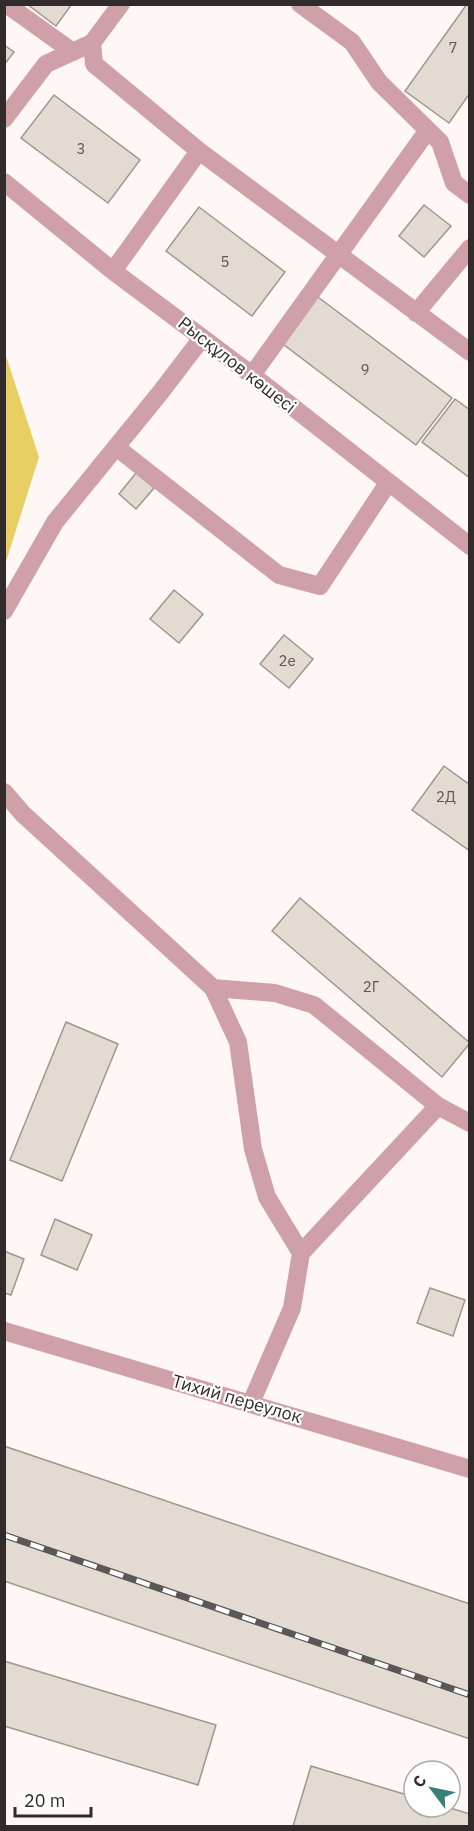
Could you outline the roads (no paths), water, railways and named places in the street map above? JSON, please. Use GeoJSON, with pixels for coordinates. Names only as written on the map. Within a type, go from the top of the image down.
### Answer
{"type":"FeatureCollection","features":[{"type":"Feature","properties":{"kind":"street"},"geometry":{"type":"LineString","coordinates":[[6,4],[73,52]]}},
{"type":"Feature","properties":{"kind":"street"},"geometry":{"type":"LineString","coordinates":[[4,119],[46,64],[92,43],[121,4]]}},
{"type":"Feature","properties":{"kind":"street"},"geometry":{"type":"LineString","coordinates":[[300,4],[352,42],[379,82],[440,142],[454,183],[470,195]]}},
{"type":"Feature","properties":{"kind":"street"},"geometry":{"type":"LineString","coordinates":[[92,43],[94,64],[199,152],[470,352]]}},
{"type":"Feature","properties":{"kind":"street"},"geometry":{"type":"LineString","coordinates":[[252,375],[428,130]]}},
{"type":"Feature","properties":{"kind":"street"},"geometry":{"type":"LineString","coordinates":[[113,272],[199,152]]}},
{"type":"Feature","properties":{"kind":"street","name":"Рысқұлов көшесі"},"geometry":{"type":"LineString","coordinates":[[4,182],[113,272],[252,375],[470,546]]}},
{"type":"Feature","properties":{"kind":"street"},"geometry":{"type":"LineString","coordinates":[[416,313],[470,248]]}},
{"type":"Feature","properties":{"kind":"street"},"geometry":{"type":"LineString","coordinates":[[4,611],[55,522],[202,338]]}},
{"type":"Feature","properties":{"kind":"street"},"geometry":{"type":"LineString","coordinates":[[116,447],[279,575],[320,586],[388,483]]}},
{"type":"Feature","properties":{"kind":"street"},"geometry":{"type":"LineString","coordinates":[[4,792],[23,814],[213,988],[238,1042],[253,1149],[267,1197],[301,1253]]}},
{"type":"Feature","properties":{"kind":"street"},"geometry":{"type":"LineString","coordinates":[[213,988],[276,993],[314,1005],[438,1106],[470,1123]]}},
{"type":"Feature","properties":{"kind":"street"},"geometry":{"type":"LineString","coordinates":[[251,1403],[291,1308],[301,1253],[438,1106]]}},
{"type":"Feature","properties":{"kind":"street","name":"Тихий переулок"},"geometry":{"type":"LineString","coordinates":[[4,1331],[470,1469]]}},
{"type":"Feature","properties":{"kind":"railway"},"geometry":{"type":"LineString","coordinates":[[4,1535],[470,1695]]}}]}
